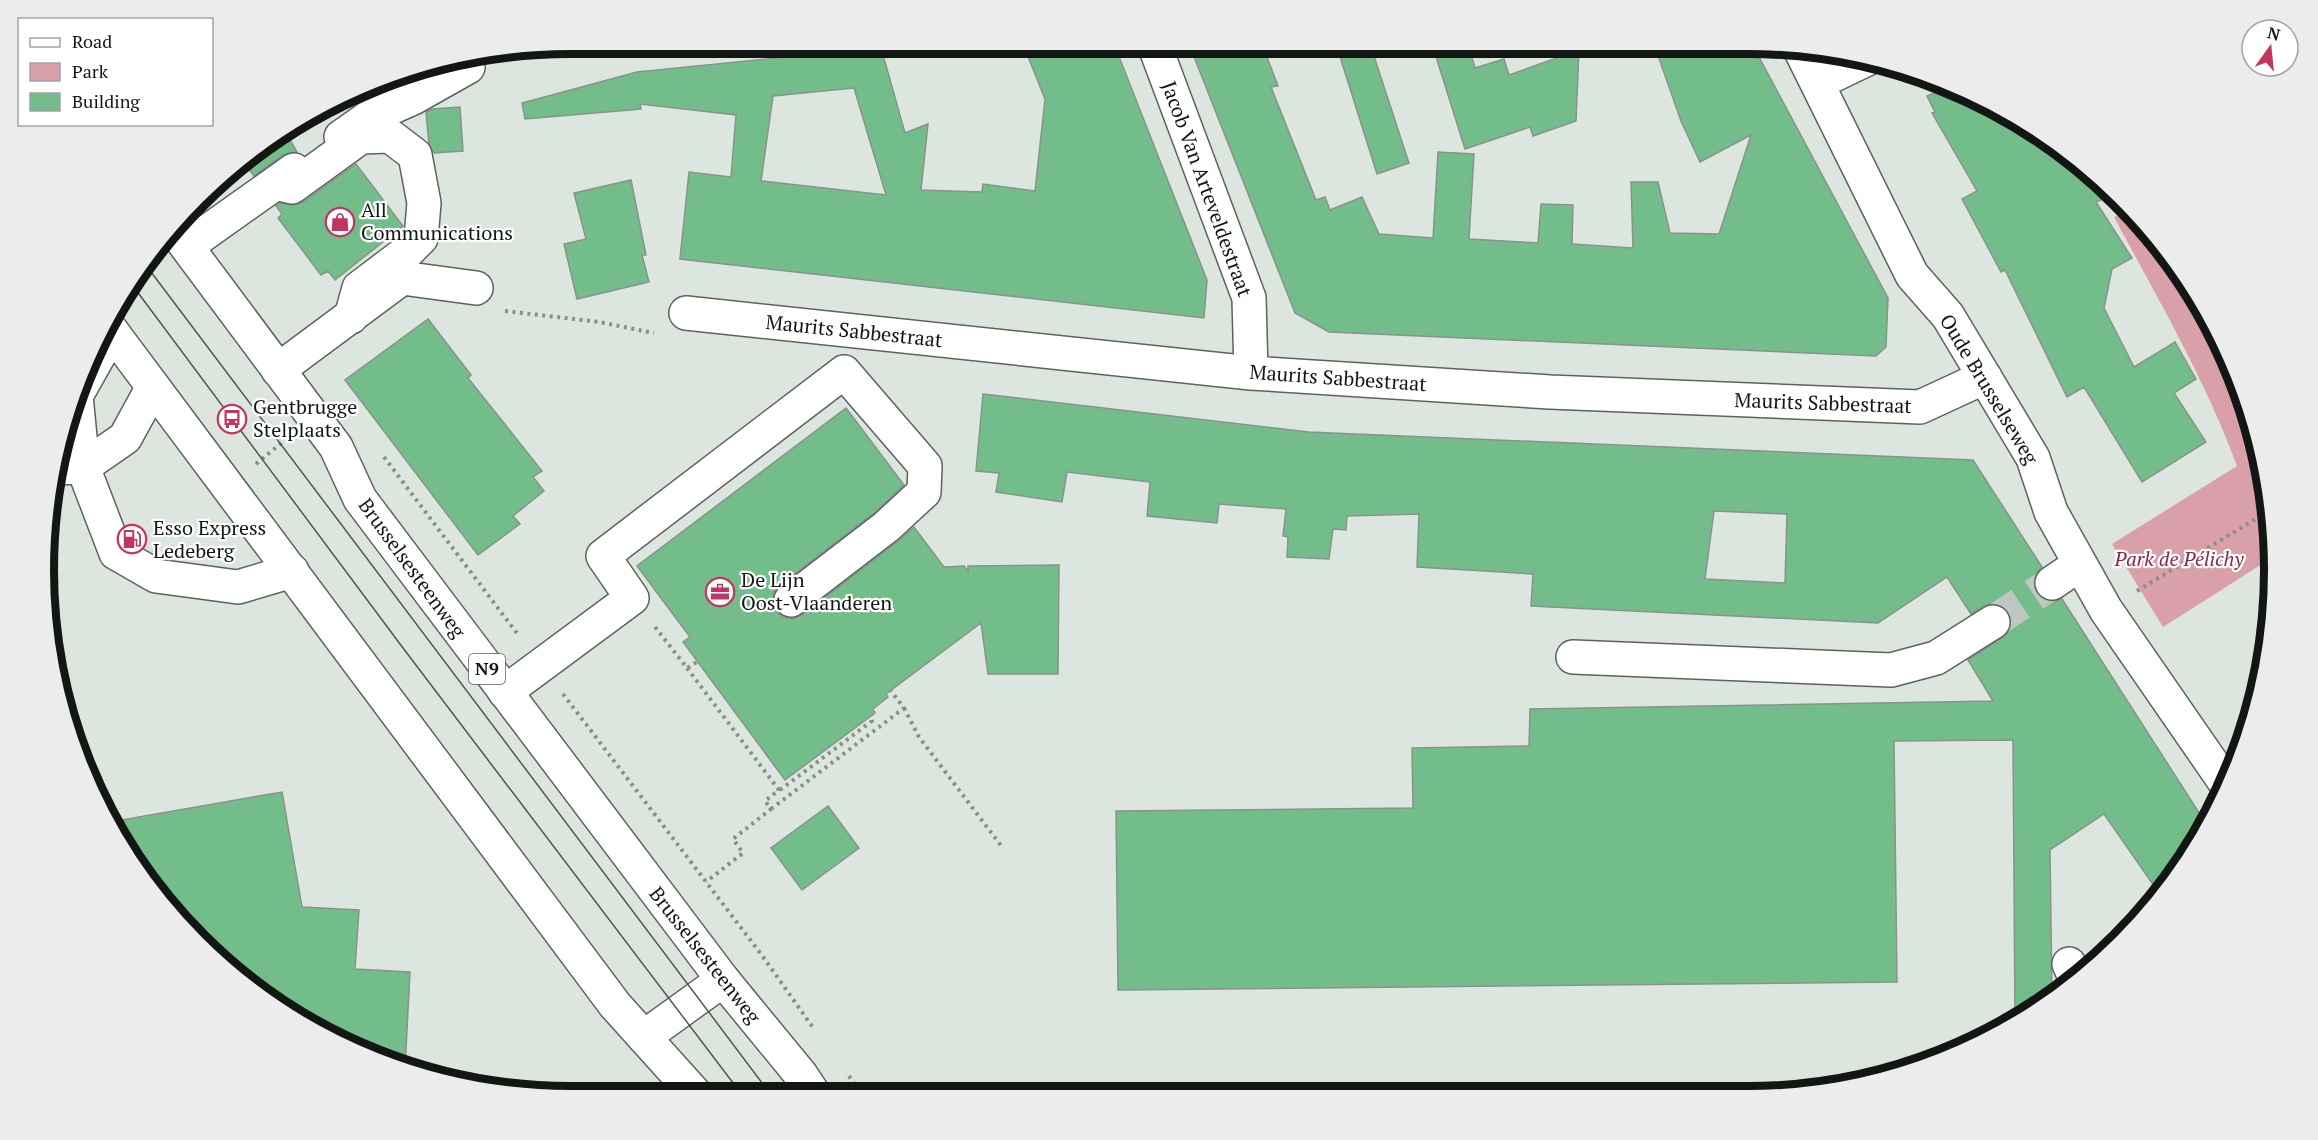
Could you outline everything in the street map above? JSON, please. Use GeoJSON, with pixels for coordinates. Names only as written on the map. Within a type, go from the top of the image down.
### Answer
{"type":"FeatureCollection","features":[{"type":"Feature","properties":{"kind":"street","name":"Jacob Van Arteveldestraat"},"geometry":{"type":"LineString","coordinates":[[1158,54],[1249,298],[1251,373]]}},
{"type":"Feature","properties":{"kind":"street","name":"Oude Brusselseweg"},"geometry":{"type":"LineString","coordinates":[[1804,57],[1912,275],[1948,316],[2033,458],[2051,512],[2106,610],[2221,776]]}},
{"type":"Feature","properties":{"kind":"street"},"geometry":{"type":"LineString","coordinates":[[1817,83],[1854,65]]}},
{"type":"Feature","properties":{"kind":"street"},"geometry":{"type":"LineString","coordinates":[[181,239],[276,183],[368,118],[413,98],[468,68]]}},
{"type":"Feature","properties":{"kind":"street"},"geometry":{"type":"LineString","coordinates":[[276,183],[292,188],[361,137],[390,136],[416,155],[424,203],[421,238],[408,251],[359,288],[351,316]]}},
{"type":"Feature","properties":{"kind":"street","name":"Brusselsesteenweg"},"geometry":{"type":"LineString","coordinates":[[181,239],[336,447],[360,499],[723,980],[808,1086]]}},
{"type":"Feature","properties":{"kind":"street"},"geometry":{"type":"LineString","coordinates":[[278,369],[402,278],[476,288]]}},
{"type":"Feature","properties":{"kind":"street","name":"Maurits Sabbestraat"},"geometry":{"type":"LineString","coordinates":[[686,313],[1251,373],[1550,392],[1920,407],[1985,377]]}},
{"type":"Feature","properties":{"kind":"street"},"geometry":{"type":"LineString","coordinates":[[112,332],[608,995],[688,1086]]}},
{"type":"Feature","properties":{"kind":"street"},"geometry":{"type":"LineString","coordinates":[[505,692],[632,598],[603,556],[844,372],[925,466],[924,492],[886,527],[791,600]]}},
{"type":"Feature","properties":{"kind":"street"},"geometry":{"type":"LineString","coordinates":[[68,468],[125,438],[153,387]]}},
{"type":"Feature","properties":{"kind":"street"},"geometry":{"type":"LineString","coordinates":[[71,439],[68,468],[116,553],[156,576],[238,587],[292,571]]}},
{"type":"Feature","properties":{"kind":"street"},"geometry":{"type":"LineString","coordinates":[[2052,583],[2080,564]]}},
{"type":"Feature","properties":{"kind":"street"},"geometry":{"type":"LineString","coordinates":[[1573,657],[1891,670],[1936,658],[1993,622]]}},
{"type":"Feature","properties":{"kind":"street"},"geometry":{"type":"LineString","coordinates":[[644,1037],[723,980]]}},
{"type":"Feature","properties":{"kind":"path"},"geometry":{"type":"LineString","coordinates":[[250,468],[288,438]]}},
{"type":"Feature","properties":{"kind":"path"},"geometry":{"type":"LineString","coordinates":[[2106,610],[2261,516]]}},
{"type":"Feature","properties":{"kind":"path"},"geometry":{"type":"LineString","coordinates":[[632,598],[779,790]]}},
{"type":"Feature","properties":{"kind":"path"},"geometry":{"type":"LineString","coordinates":[[687,668],[697,662]]}},
{"type":"Feature","properties":{"kind":"path"},"geometry":{"type":"LineString","coordinates":[[891,691],[904,708],[919,737],[1002,847]]}},
{"type":"Feature","properties":{"kind":"path"},"geometry":{"type":"LineString","coordinates":[[706,882],[743,853],[733,840],[904,708]]}},
{"type":"Feature","properties":{"kind":"path"},"geometry":{"type":"LineString","coordinates":[[771,809],[765,801],[872,721],[869,718]]}},
{"type":"Feature","properties":{"kind":"green space","name":"Park de Pélichy"},"geometry":{"type":"Polygon","coordinates":[[[2122,214],[2157,256],[2177,283],[2211,342],[2237,404],[2254,469],[2260,503],[2264,563],[2163,627],[2112,544],[2237,466],[2196,371],[2114,217],[2122,214]]]}},
{"type":"Feature","properties":{"kind":"building"},"geometry":{"type":"Polygon","coordinates":[[[815,54],[883,54],[905,133],[928,124],[921,190],[982,192],[983,184],[1035,191],[1045,99],[1027,54],[1118,54],[1207,280],[1204,318],[680,259],[689,172],[731,177],[736,115],[640,104],[641,109],[525,119],[522,103],[637,72],[815,54]],[[854,88],[773,96],[761,181],[886,195],[854,88]]]}},
{"type":"Feature","properties":{"kind":"building"},"geometry":{"type":"Polygon","coordinates":[[[1193,54],[1266,54],[1278,86],[1271,87],[1316,200],[1325,197],[1330,210],[1362,197],[1379,234],[1433,238],[1438,152],[1474,154],[1469,239],[1538,243],[1541,204],[1573,205],[1572,244],[1633,248],[1631,182],[1658,182],[1670,233],[1719,234],[1751,135],[1700,162],[1681,121],[1658,54],[1758,54],[1888,298],[1886,347],[1876,356],[1329,332],[1295,313],[1193,54]]]}},
{"type":"Feature","properties":{"kind":"building"},"geometry":{"type":"Polygon","coordinates":[[[1339,54],[1373,54],[1409,163],[1377,174],[1339,54]]]}},
{"type":"Feature","properties":{"kind":"building"},"geometry":{"type":"Polygon","coordinates":[[[1435,54],[1471,54],[1475,68],[1504,59],[1509,75],[1568,54],[1579,54],[1576,121],[1533,136],[1530,127],[1465,149],[1435,54]]]}},
{"type":"Feature","properties":{"kind":"building"},"geometry":{"type":"Polygon","coordinates":[[[1939,91],[2006,123],[2062,161],[2106,198],[2096,202],[2132,258],[2112,269],[2104,308],[2134,367],[2175,342],[2196,379],[2174,393],[2206,442],[2142,482],[2084,387],[2067,397],[2005,270],[2001,272],[1962,199],[1977,191],[1932,113],[1935,112],[1927,96],[1939,91]]]}},
{"type":"Feature","properties":{"kind":"building"},"geometry":{"type":"Polygon","coordinates":[[[460,107],[463,151],[434,153],[429,145],[426,112],[432,109],[460,107]]]}},
{"type":"Feature","properties":{"kind":"building"},"geometry":{"type":"Polygon","coordinates":[[[289,138],[297,152],[283,155],[254,176],[248,168],[289,138]]]}},
{"type":"Feature","properties":{"kind":"building","name":"All Communications"},"geometry":{"type":"Polygon","coordinates":[[[356,164],[403,226],[335,280],[328,271],[321,275],[278,218],[282,214],[276,206],[280,203],[295,205],[303,202],[356,164]]]}},
{"type":"Feature","properties":{"kind":"building"},"geometry":{"type":"Polygon","coordinates":[[[631,180],[646,255],[642,255],[649,282],[577,299],[564,244],[586,239],[574,193],[631,180]]]}},
{"type":"Feature","properties":{"kind":"building"},"geometry":{"type":"Polygon","coordinates":[[[428,319],[471,375],[468,378],[542,471],[533,477],[544,491],[513,516],[520,524],[478,555],[345,380],[428,319]]]}},
{"type":"Feature","properties":{"kind":"building"},"geometry":{"type":"Polygon","coordinates":[[[983,394],[1309,432],[1973,460],[2042,567],[2035,575],[2033,585],[2036,593],[2044,600],[2053,602],[2062,599],[2201,816],[2177,857],[2155,887],[2104,814],[2050,850],[2052,987],[2015,1011],[2013,740],[1894,741],[1897,982],[1118,990],[1116,811],[1413,808],[1412,748],[1529,746],[1530,709],[1993,701],[1968,660],[2003,637],[2010,630],[2012,621],[2009,613],[2002,606],[1993,603],[1971,614],[1947,577],[1878,623],[1531,606],[1533,574],[1417,567],[1419,514],[1347,516],[1346,530],[1333,529],[1329,559],[1287,557],[1288,537],[1283,536],[1286,509],[1219,504],[1217,523],[1147,516],[1150,482],[1067,472],[1062,502],[996,492],[999,473],[976,471],[983,394]],[[1714,511],[1705,579],[1785,583],[1787,514],[1714,511]]]}},
{"type":"Feature","properties":{"kind":"building","name":"De Lijn Oost-Vlaanderen"},"geometry":{"type":"Polygon","coordinates":[[[846,408],[904,485],[874,513],[780,585],[774,592],[772,602],[777,612],[783,617],[793,619],[802,615],[914,527],[944,567],[964,566],[968,571],[968,566],[1059,565],[1058,674],[988,674],[981,623],[886,694],[888,697],[873,709],[875,713],[785,780],[683,642],[690,637],[637,566],[846,408]]]}},
{"type":"Feature","properties":{"kind":"building"},"geometry":{"type":"Polygon","coordinates":[[[282,792],[302,907],[359,910],[355,969],[410,972],[405,1059],[342,1033],[312,1017],[283,999],[230,958],[205,935],[161,884],[119,820],[282,792]]]}},
{"type":"Feature","properties":{"kind":"building"},"geometry":{"type":"Polygon","coordinates":[[[828,806],[859,848],[802,890],[771,848],[828,806]]]}},
{"type":"Feature","properties":{"kind":"tunnel"},"geometry":{"type":"LineString","coordinates":[[1993,622],[2052,583]]}},
{"type":"Feature","properties":{"kind":"tram line"},"geometry":{"type":"LineString","coordinates":[[150,271],[764,1086]]}},
{"type":"Feature","properties":{"kind":"tram line"},"geometry":{"type":"LineString","coordinates":[[136,291],[403,648],[735,1086]]}},
{"type":"Feature","properties":{"kind":"place","name":"All Communications"},"geometry":{"type":"Point","coordinates":[340,222]}},
{"type":"Feature","properties":{"kind":"place","name":"Gentbrugge Stelplaats"},"geometry":{"type":"Point","coordinates":[232,419]}},
{"type":"Feature","properties":{"kind":"place","name":"Esso Express Ledeberg"},"geometry":{"type":"Point","coordinates":[132,539]}},
{"type":"Feature","properties":{"kind":"place","name":"De Lijn Oost-Vlaanderen"},"geometry":{"type":"Point","coordinates":[720,592]}}]}
